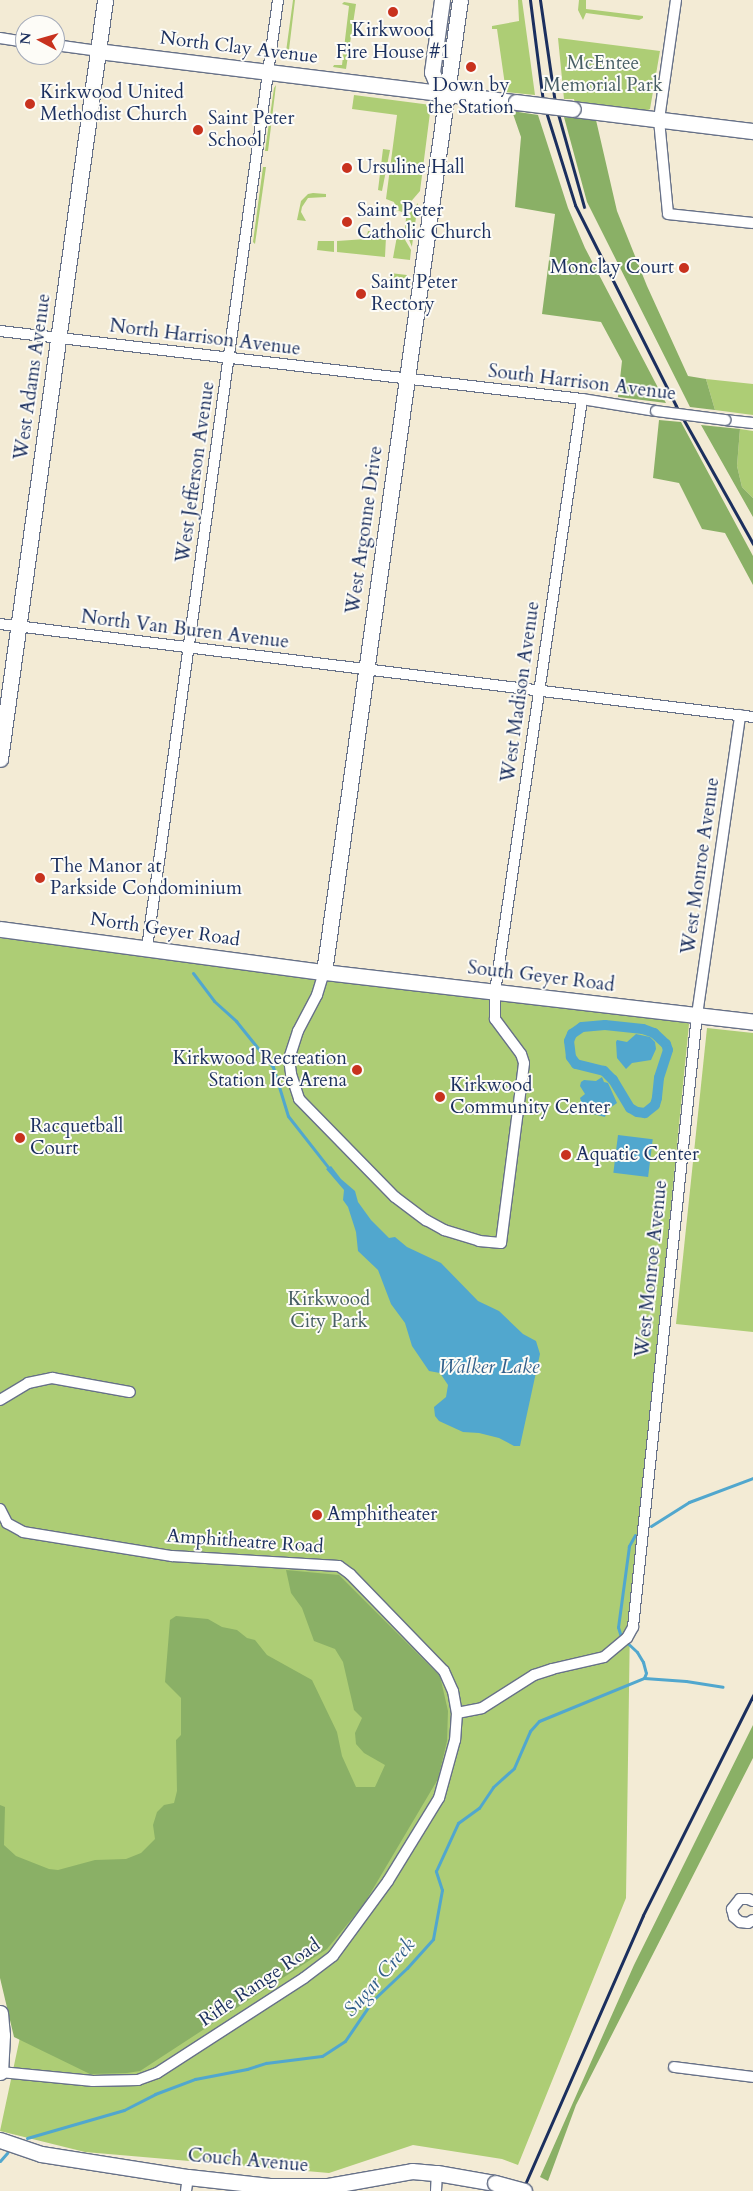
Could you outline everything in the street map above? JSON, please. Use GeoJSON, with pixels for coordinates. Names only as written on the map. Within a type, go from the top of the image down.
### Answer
{"type":"FeatureCollection","features":[{"type":"Feature","properties":{"kind":"street","name":"West Adams Avenue"},"geometry":{"type":"LineString","coordinates":[[0,759],[105,0]]}},
{"type":"Feature","properties":{"kind":"street","name":"West Jefferson Avenue"},"geometry":{"type":"LineString","coordinates":[[147,948],[278,0]]}},
{"type":"Feature","properties":{"kind":"street"},"geometry":{"type":"LineString","coordinates":[[442,0],[432,72],[436,82],[447,93]]}},
{"type":"Feature","properties":{"kind":"street","name":"West Argonne Drive"},"geometry":{"type":"LineString","coordinates":[[324,972],[460,0]]}},
{"type":"Feature","properties":{"kind":"street"},"geometry":{"type":"LineString","coordinates":[[676,0],[659,120],[668,214],[753,223]]}},
{"type":"Feature","properties":{"kind":"street"},"geometry":{"type":"LineString","coordinates":[[0,38],[15,40]]}},
{"type":"Feature","properties":{"kind":"street","name":"North Clay Avenue"},"geometry":{"type":"LineString","coordinates":[[65,46],[753,132]]}},
{"type":"Feature","properties":{"kind":"street","name":"North Harrison Avenue"},"geometry":{"type":"LineString","coordinates":[[0,331],[406,380]]}},
{"type":"Feature","properties":{"kind":"street","name":"South Harrison Avenue"},"geometry":{"type":"LineString","coordinates":[[406,380],[582,398],[656,411],[753,423]]}},
{"type":"Feature","properties":{"kind":"street","name":"West Madison Avenue"},"geometry":{"type":"LineString","coordinates":[[324,972],[317,995],[298,1031],[289,1059],[291,1074],[299,1099],[395,1197],[426,1220],[444,1230],[479,1241],[501,1243],[524,1063],[521,1054],[495,1018],[494,992],[582,398]]}},
{"type":"Feature","properties":{"kind":"street","name":"North Van Buren Avenue"},"geometry":{"type":"LineString","coordinates":[[0,624],[539,689],[753,717]]}},
{"type":"Feature","properties":{"kind":"street","name":"West Monroe Avenue"},"geometry":{"type":"LineString","coordinates":[[457,1713],[482,1708],[534,1675],[604,1657],[627,1638],[633,1627],[697,1015],[740,715]]}},
{"type":"Feature","properties":{"kind":"street","name":"North Geyer Road"},"geometry":{"type":"LineString","coordinates":[[0,929],[324,972]]}},
{"type":"Feature","properties":{"kind":"street","name":"South Geyer Road"},"geometry":{"type":"LineString","coordinates":[[324,972],[753,1022]]}},
{"type":"Feature","properties":{"kind":"street"},"geometry":{"type":"LineString","coordinates":[[0,1400],[40,1378],[52,1378],[130,1392]]}},
{"type":"Feature","properties":{"kind":"street","name":"Amphitheatre Road"},"geometry":{"type":"LineString","coordinates":[[0,1509],[7,1523],[23,1532],[172,1556],[339,1566],[350,1574],[444,1671],[453,1691],[457,1713]]}},
{"type":"Feature","properties":{"kind":"street","name":"Rifle Range Road"},"geometry":{"type":"LineString","coordinates":[[0,2072],[93,2081],[138,2080],[157,2073],[304,1978],[333,1956],[388,1881],[439,1798],[455,1740],[457,1713]]}},
{"type":"Feature","properties":{"kind":"street"},"geometry":{"type":"LineString","coordinates":[[753,1901],[748,1898],[740,1899],[732,1909],[734,1917],[740,1922],[748,1923],[753,1920]]}},
{"type":"Feature","properties":{"kind":"street"},"geometry":{"type":"LineString","coordinates":[[0,2013],[2,2034],[0,2072]]}},
{"type":"Feature","properties":{"kind":"street"},"geometry":{"type":"LineString","coordinates":[[674,2068],[753,2077]]}},
{"type":"Feature","properties":{"kind":"street","name":"Couch Avenue"},"geometry":{"type":"LineString","coordinates":[[0,2140],[41,2154],[187,2184],[328,2186],[412,2171],[438,2173],[495,2183],[524,2191]]}},
{"type":"Feature","properties":{"kind":"street"},"geometry":{"type":"LineString","coordinates":[[436,2191],[438,2173]]}},
{"type":"Feature","properties":{"kind":"green space"},"geometry":{"type":"Polygon","coordinates":[[[293,0],[295,0],[288,58],[295,59],[297,62],[285,59],[293,0]]]}},
{"type":"Feature","properties":{"kind":"green space"},"geometry":{"type":"Polygon","coordinates":[[[518,0],[522,0],[535,95],[506,92],[497,29],[492,29],[492,26],[519,21],[518,0]]]}},
{"type":"Feature","properties":{"kind":"green space"},"geometry":{"type":"Polygon","coordinates":[[[579,0],[586,0],[586,9],[643,16],[643,18],[639,20],[586,13],[583,20],[578,10],[579,0]]]}},
{"type":"Feature","properties":{"kind":"green space"},"geometry":{"type":"Polygon","coordinates":[[[344,2],[356,4],[346,69],[333,67],[334,65],[342,65],[349,6],[342,4],[344,2]]]}},
{"type":"Feature","properties":{"kind":"green space","name":"McEntee Memorial Park"},"geometry":{"type":"Polygon","coordinates":[[[558,38],[660,51],[650,109],[646,111],[575,104],[574,99],[564,99],[558,38]]]}},
{"type":"Feature","properties":{"kind":"green space"},"geometry":{"type":"Polygon","coordinates":[[[276,85],[268,151],[265,151],[274,88],[276,85]]]}},
{"type":"Feature","properties":{"kind":"green space"},"geometry":{"type":"Polygon","coordinates":[[[354,95],[431,105],[420,191],[402,212],[396,210],[394,202],[386,199],[397,115],[352,109],[354,95]]]}},
{"type":"Feature","properties":{"kind":"green space"},"geometry":{"type":"Polygon","coordinates":[[[512,111],[538,115],[568,208],[585,248],[666,403],[618,397],[622,361],[601,322],[542,314],[555,214],[515,207],[521,137],[512,111]]]}},
{"type":"Feature","properties":{"kind":"green space"},"geometry":{"type":"Polygon","coordinates":[[[564,117],[596,120],[617,211],[647,286],[688,376],[706,379],[715,410],[690,407],[587,202],[564,117]]]}},
{"type":"Feature","properties":{"kind":"green space"},"geometry":{"type":"Polygon","coordinates":[[[383,149],[390,150],[382,191],[378,190],[383,149]]]}},
{"type":"Feature","properties":{"kind":"green space"},"geometry":{"type":"Polygon","coordinates":[[[263,167],[266,167],[255,244],[253,242],[263,167]]]}},
{"type":"Feature","properties":{"kind":"green space"},"geometry":{"type":"Polygon","coordinates":[[[308,194],[326,194],[326,197],[308,198],[301,212],[306,221],[297,220],[301,201],[308,194]]]}},
{"type":"Feature","properties":{"kind":"green space"},"geometry":{"type":"Polygon","coordinates":[[[418,203],[412,247],[405,230],[406,218],[418,203]]]}},
{"type":"Feature","properties":{"kind":"green space"},"geometry":{"type":"Polygon","coordinates":[[[368,231],[375,232],[375,237],[379,239],[386,237],[385,257],[337,252],[337,241],[366,239],[368,231]]]}},
{"type":"Feature","properties":{"kind":"green space"},"geometry":{"type":"Polygon","coordinates":[[[397,236],[404,238],[411,250],[410,260],[393,258],[397,236]]]}},
{"type":"Feature","properties":{"kind":"green space"},"geometry":{"type":"Polygon","coordinates":[[[318,241],[334,241],[334,252],[317,250],[318,241]]]}},
{"type":"Feature","properties":{"kind":"green space"},"geometry":{"type":"Polygon","coordinates":[[[390,273],[407,275],[406,285],[389,283],[390,273]]]}},
{"type":"Feature","properties":{"kind":"green space"},"geometry":{"type":"Polygon","coordinates":[[[706,379],[753,384],[753,415],[715,410],[706,379]]]}},
{"type":"Feature","properties":{"kind":"green space"},"geometry":{"type":"Polygon","coordinates":[[[659,420],[681,422],[753,556],[753,585],[725,533],[702,529],[679,483],[653,478],[659,420]]]}},
{"type":"Feature","properties":{"kind":"green space"},"geometry":{"type":"Polygon","coordinates":[[[701,425],[740,429],[737,466],[742,487],[753,498],[753,517],[701,425]]]}},
{"type":"Feature","properties":{"kind":"green space"},"geometry":{"type":"Polygon","coordinates":[[[740,429],[753,431],[753,498],[742,487],[737,466],[740,429]]]}},
{"type":"Feature","properties":{"kind":"green space","name":"Kirkwood City Park"},"geometry":{"type":"Polygon","coordinates":[[[0,938],[681,1018],[689,1024],[630,1621],[626,1898],[518,2165],[502,2159],[413,2145],[329,2173],[85,2152],[0,2131],[22,2028],[0,1961],[0,938]]]}},
{"type":"Feature","properties":{"kind":"green space"},"geometry":{"type":"Polygon","coordinates":[[[707,1028],[753,1033],[753,1332],[676,1324],[707,1028]]]}},
{"type":"Feature","properties":{"kind":"green space"},"geometry":{"type":"Polygon","coordinates":[[[286,1570],[339,1575],[440,1676],[448,1711],[447,1741],[438,1779],[364,1904],[327,1949],[140,2071],[90,2074],[14,2037],[0,1978],[0,1805],[5,1807],[4,1845],[16,1856],[49,1869],[58,1870],[95,1860],[126,1859],[141,1853],[155,1839],[153,1825],[157,1812],[164,1805],[174,1803],[177,1791],[176,1740],[181,1735],[181,1698],[165,1682],[170,1620],[176,1616],[208,1619],[222,1627],[237,1630],[247,1638],[255,1640],[267,1655],[312,1680],[337,1732],[342,1756],[356,1787],[375,1787],[385,1765],[364,1753],[356,1744],[355,1733],[362,1718],[354,1710],[343,1662],[335,1649],[314,1641],[302,1608],[291,1593],[286,1570]]]}},
{"type":"Feature","properties":{"kind":"green space"},"geometry":{"type":"Polygon","coordinates":[[[753,1725],[753,1758],[576,2105],[548,2181],[540,2177],[634,1965],[753,1725]]]}},
{"type":"Feature","properties":{"kind":"water"},"geometry":{"type":"Polygon","coordinates":[[[636,1034],[650,1037],[655,1042],[656,1049],[651,1060],[632,1063],[626,1069],[617,1058],[616,1042],[617,1040],[627,1042],[636,1034]]]}},
{"type":"Feature","properties":{"kind":"water"},"geometry":{"type":"Polygon","coordinates":[[[602,1077],[604,1082],[608,1083],[617,1103],[607,1110],[605,1117],[589,1113],[583,1107],[580,1098],[585,1094],[580,1086],[581,1082],[584,1080],[596,1081],[602,1077]]]}},
{"type":"Feature","properties":{"kind":"water"},"geometry":{"type":"Polygon","coordinates":[[[618,1135],[653,1139],[648,1177],[613,1173],[618,1135]]]}},
{"type":"Feature","properties":{"kind":"water","name":"Walker Lake"},"geometry":{"type":"Polygon","coordinates":[[[331,1166],[341,1179],[355,1191],[358,1202],[371,1220],[389,1238],[395,1237],[407,1247],[441,1263],[478,1301],[499,1311],[523,1334],[536,1341],[540,1354],[520,1446],[514,1446],[499,1438],[479,1433],[463,1432],[439,1421],[435,1416],[434,1407],[446,1397],[448,1385],[440,1373],[429,1371],[412,1346],[405,1323],[391,1304],[378,1270],[358,1251],[356,1232],[348,1207],[343,1200],[344,1190],[326,1169],[331,1166]]]}},
{"type":"Feature","properties":{"kind":"waterway"},"geometry":{"type":"LineString","coordinates":[[193,973],[214,1001],[236,1021],[273,1067],[288,1116],[328,1167]]}},
{"type":"Feature","properties":{"kind":"waterway"},"geometry":{"type":"LineString","coordinates":[[605,1025],[643,1029],[654,1033],[666,1044],[668,1050],[659,1078],[655,1105],[645,1113],[637,1112],[630,1108],[613,1080],[604,1071],[576,1064],[571,1057],[569,1041],[572,1034],[582,1027],[605,1025]]}},
{"type":"Feature","properties":{"kind":"waterway","name":"Sugar Creek"},"geometry":{"type":"LineString","coordinates":[[651,1526],[689,1502],[753,1478]]}},
{"type":"Feature","properties":{"kind":"waterway","name":"Sugar Creek"},"geometry":{"type":"LineString","coordinates":[[635,1535],[629,1546],[618,1627],[621,1637],[637,1652],[643,1662],[646,1673],[644,1678]]}},
{"type":"Feature","properties":{"kind":"waterway","name":"Sugar Creek"},"geometry":{"type":"LineString","coordinates":[[27,2138],[124,2110],[155,2094],[195,2079],[247,2069],[266,2063],[322,2056],[345,2041],[373,2000],[407,1968],[433,1939],[442,1890],[436,1871],[458,1823],[479,1808],[493,1787],[514,1768],[530,1731],[539,1721],[644,1678],[686,1681],[723,1687]]}},
{"type":"Feature","properties":{"kind":"waterway","name":"Sugar Creek"},"geometry":{"type":"LineString","coordinates":[[0,2161],[7,2153]]}},
{"type":"Feature","properties":{"kind":"railway"},"geometry":{"type":"LineString","coordinates":[[530,0],[543,102],[575,205],[676,406],[753,544]]}},
{"type":"Feature","properties":{"kind":"railway"},"geometry":{"type":"LineString","coordinates":[[540,0],[555,103],[584,207]]}},
{"type":"Feature","properties":{"kind":"railway"},"geometry":{"type":"LineString","coordinates":[[522,2191],[643,1915],[753,1695]]}},
{"type":"Feature","properties":{"kind":"place","name":"Kirkwood Fire House #1"},"geometry":{"type":"Point","coordinates":[393,12]}},
{"type":"Feature","properties":{"kind":"place","name":"Down by the Station"},"geometry":{"type":"Point","coordinates":[471,67]}},
{"type":"Feature","properties":{"kind":"place","name":"Kirkwood United Methodist Church"},"geometry":{"type":"Point","coordinates":[30,104]}},
{"type":"Feature","properties":{"kind":"place","name":"Saint Peter School"},"geometry":{"type":"Point","coordinates":[198,130]}},
{"type":"Feature","properties":{"kind":"place","name":"Ursuline Hall"},"geometry":{"type":"Point","coordinates":[347,168]}},
{"type":"Feature","properties":{"kind":"place","name":"Saint Peter Catholic Church"},"geometry":{"type":"Point","coordinates":[347,222]}},
{"type":"Feature","properties":{"kind":"place","name":"Monclay Court"},"geometry":{"type":"Point","coordinates":[684,268]}},
{"type":"Feature","properties":{"kind":"place","name":"Saint Peter Rectory"},"geometry":{"type":"Point","coordinates":[361,294]}},
{"type":"Feature","properties":{"kind":"place","name":"The Manor at Parkside Condominium"},"geometry":{"type":"Point","coordinates":[40,878]}},
{"type":"Feature","properties":{"kind":"place","name":"Kirkwood Recreation Station Ice Arena"},"geometry":{"type":"Point","coordinates":[357,1070]}},
{"type":"Feature","properties":{"kind":"place","name":"Kirkwood Community Center"},"geometry":{"type":"Point","coordinates":[440,1097]}},
{"type":"Feature","properties":{"kind":"place","name":"Racquetball Court"},"geometry":{"type":"Point","coordinates":[20,1138]}},
{"type":"Feature","properties":{"kind":"place","name":"Aquatic Center"},"geometry":{"type":"Point","coordinates":[566,1155]}},
{"type":"Feature","properties":{"kind":"place","name":"Amphitheater"},"geometry":{"type":"Point","coordinates":[317,1515]}}]}
